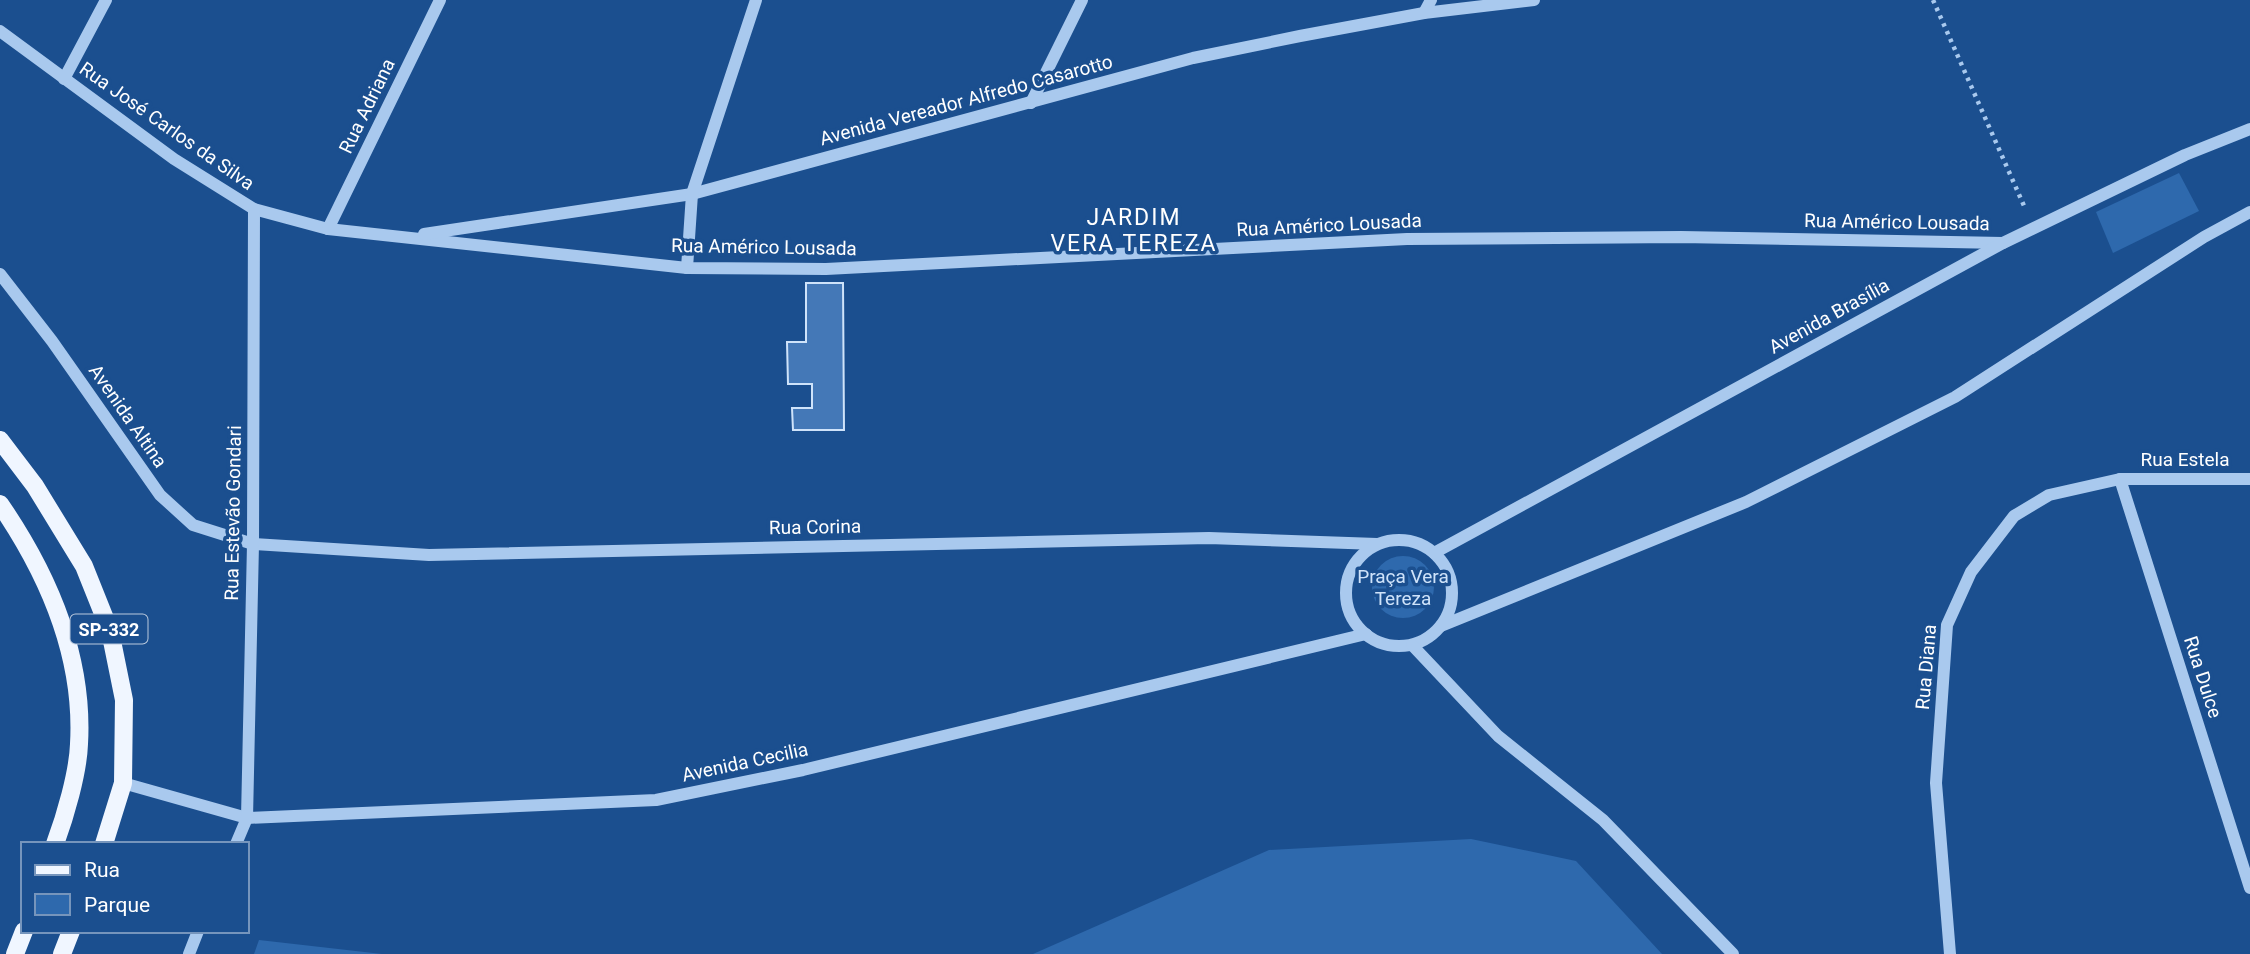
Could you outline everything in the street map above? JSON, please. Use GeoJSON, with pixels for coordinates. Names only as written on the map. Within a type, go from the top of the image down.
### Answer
{"type":"FeatureCollection","features":[{"type":"Feature","properties":{"kind":"main road","name":"SP-332"},"geometry":{"type":"LineString","coordinates":[[0,440],[35,486],[84,566],[110,631],[124,700],[122,782],[105,842]]}},
{"type":"Feature","properties":{"kind":"main road","name":"SP-332"},"geometry":{"type":"LineString","coordinates":[[0,504],[26,542],[48,588],[73,665],[79,704],[79,747],[55,842]]}},
{"type":"Feature","properties":{"kind":"main road"},"geometry":{"type":"LineString","coordinates":[[15,954],[23,933]]}},
{"type":"Feature","properties":{"kind":"main road"},"geometry":{"type":"LineString","coordinates":[[62,954],[70,933]]}},
{"type":"Feature","properties":{"kind":"street"},"geometry":{"type":"LineString","coordinates":[[64,79],[106,0]]}},
{"type":"Feature","properties":{"kind":"street","name":"Rua Adriana"},"geometry":{"type":"LineString","coordinates":[[328,229],[440,0]]}},
{"type":"Feature","properties":{"kind":"street"},"geometry":{"type":"LineString","coordinates":[[687,268],[692,194],[757,0]]}},
{"type":"Feature","properties":{"kind":"street"},"geometry":{"type":"LineString","coordinates":[[1031,103],[1082,0]]}},
{"type":"Feature","properties":{"kind":"street"},"geometry":{"type":"LineString","coordinates":[[1424,13],[1431,0]]}},
{"type":"Feature","properties":{"kind":"street","name":"Avenida Vereador Alfredo Casarotto"},"geometry":{"type":"LineString","coordinates":[[407,236],[692,194],[1193,58],[1424,13],[1534,0]]}},
{"type":"Feature","properties":{"kind":"street","name":"Rua José Carlos da Silva"},"geometry":{"type":"LineString","coordinates":[[0,31],[174,159],[254,209],[328,229],[407,236]]}},
{"type":"Feature","properties":{"kind":"street","name":"Avenida Brasília"},"geometry":{"type":"LineString","coordinates":[[1434,553],[2003,243],[2185,155],[2250,129]]}},
{"type":"Feature","properties":{"kind":"street","name":"Rua Estevão Gondari"},"geometry":{"type":"LineString","coordinates":[[247,818],[253,544],[254,209]]}},
{"type":"Feature","properties":{"kind":"street"},"geometry":{"type":"LineString","coordinates":[[1441,626],[1449,611],[1451,588],[1444,565],[1434,553],[1416,543],[1396,540],[1377,544],[1362,554],[1351,569],[1346,586],[1347,604],[1354,621],[1366,635],[1377,641],[1394,646],[1412,645],[1441,626],[1746,502],[1944,403],[2204,237],[2250,212]]}},
{"type":"Feature","properties":{"kind":"street","name":"Rua Américo Lousada"},"geometry":{"type":"LineString","coordinates":[[407,236],[687,268],[826,269],[1408,239],[1681,237],[2003,243]]}},
{"type":"Feature","properties":{"kind":"street","name":"Avenida Altina"},"geometry":{"type":"LineString","coordinates":[[0,274],[52,341],[159,495],[193,525],[253,544]]}},
{"type":"Feature","properties":{"kind":"street","name":"Rua Estela"},"geometry":{"type":"LineString","coordinates":[[2120,479],[2250,479]]}},
{"type":"Feature","properties":{"kind":"street","name":"Rua Dulce"},"geometry":{"type":"LineString","coordinates":[[2120,479],[2250,888]]}},
{"type":"Feature","properties":{"kind":"street","name":"Rua Diana"},"geometry":{"type":"LineString","coordinates":[[1950,954],[1936,783],[1947,625],[1971,572],[2014,516],[2049,495],[2120,479]]}},
{"type":"Feature","properties":{"kind":"street","name":"Rua Corina"},"geometry":{"type":"LineString","coordinates":[[253,544],[429,555],[1209,538],[1377,544]]}},
{"type":"Feature","properties":{"kind":"street","name":"Avenida Cecilia"},"geometry":{"type":"LineString","coordinates":[[122,782],[247,818],[656,800],[803,770],[1366,635]]}},
{"type":"Feature","properties":{"kind":"street"},"geometry":{"type":"LineString","coordinates":[[1412,645],[1498,736],[1603,820],[1734,954]]}},
{"type":"Feature","properties":{"kind":"street"},"geometry":{"type":"LineString","coordinates":[[237,842],[247,818]]}},
{"type":"Feature","properties":{"kind":"street"},"geometry":{"type":"LineString","coordinates":[[189,954],[197,933]]}},
{"type":"Feature","properties":{"kind":"path"},"geometry":{"type":"LineString","coordinates":[[1933,0],[2034,228]]}},
{"type":"Feature","properties":{"kind":"green space"},"geometry":{"type":"Polygon","coordinates":[[[2179,173],[2199,211],[2113,253],[2096,212],[2179,173]]]}},
{"type":"Feature","properties":{"kind":"green space","name":"Praça Vera Tereza"},"geometry":{"type":"Polygon","coordinates":[[[1403,556],[1425,565],[1434,587],[1425,609],[1403,618],[1381,609],[1372,587],[1381,565],[1403,556]]]}},
{"type":"Feature","properties":{"kind":"green space"},"geometry":{"type":"Polygon","coordinates":[[[1471,839],[1576,861],[1662,954],[1033,954],[1269,850],[1471,839]]]}},
{"type":"Feature","properties":{"kind":"green space"},"geometry":{"type":"Polygon","coordinates":[[[259,940],[382,954],[254,954],[259,940]]]}},
{"type":"Feature","properties":{"kind":"building"},"geometry":{"type":"Polygon","coordinates":[[[806,283],[843,283],[844,430],[793,430],[792,408],[812,408],[812,384],[788,384],[787,342],[806,342],[806,283]]]}},
{"type":"Feature","properties":{"kind":"district","name":"JARDIM VERA TEREZA"},"geometry":{"type":"Point","coordinates":[1134,230]}}]}
